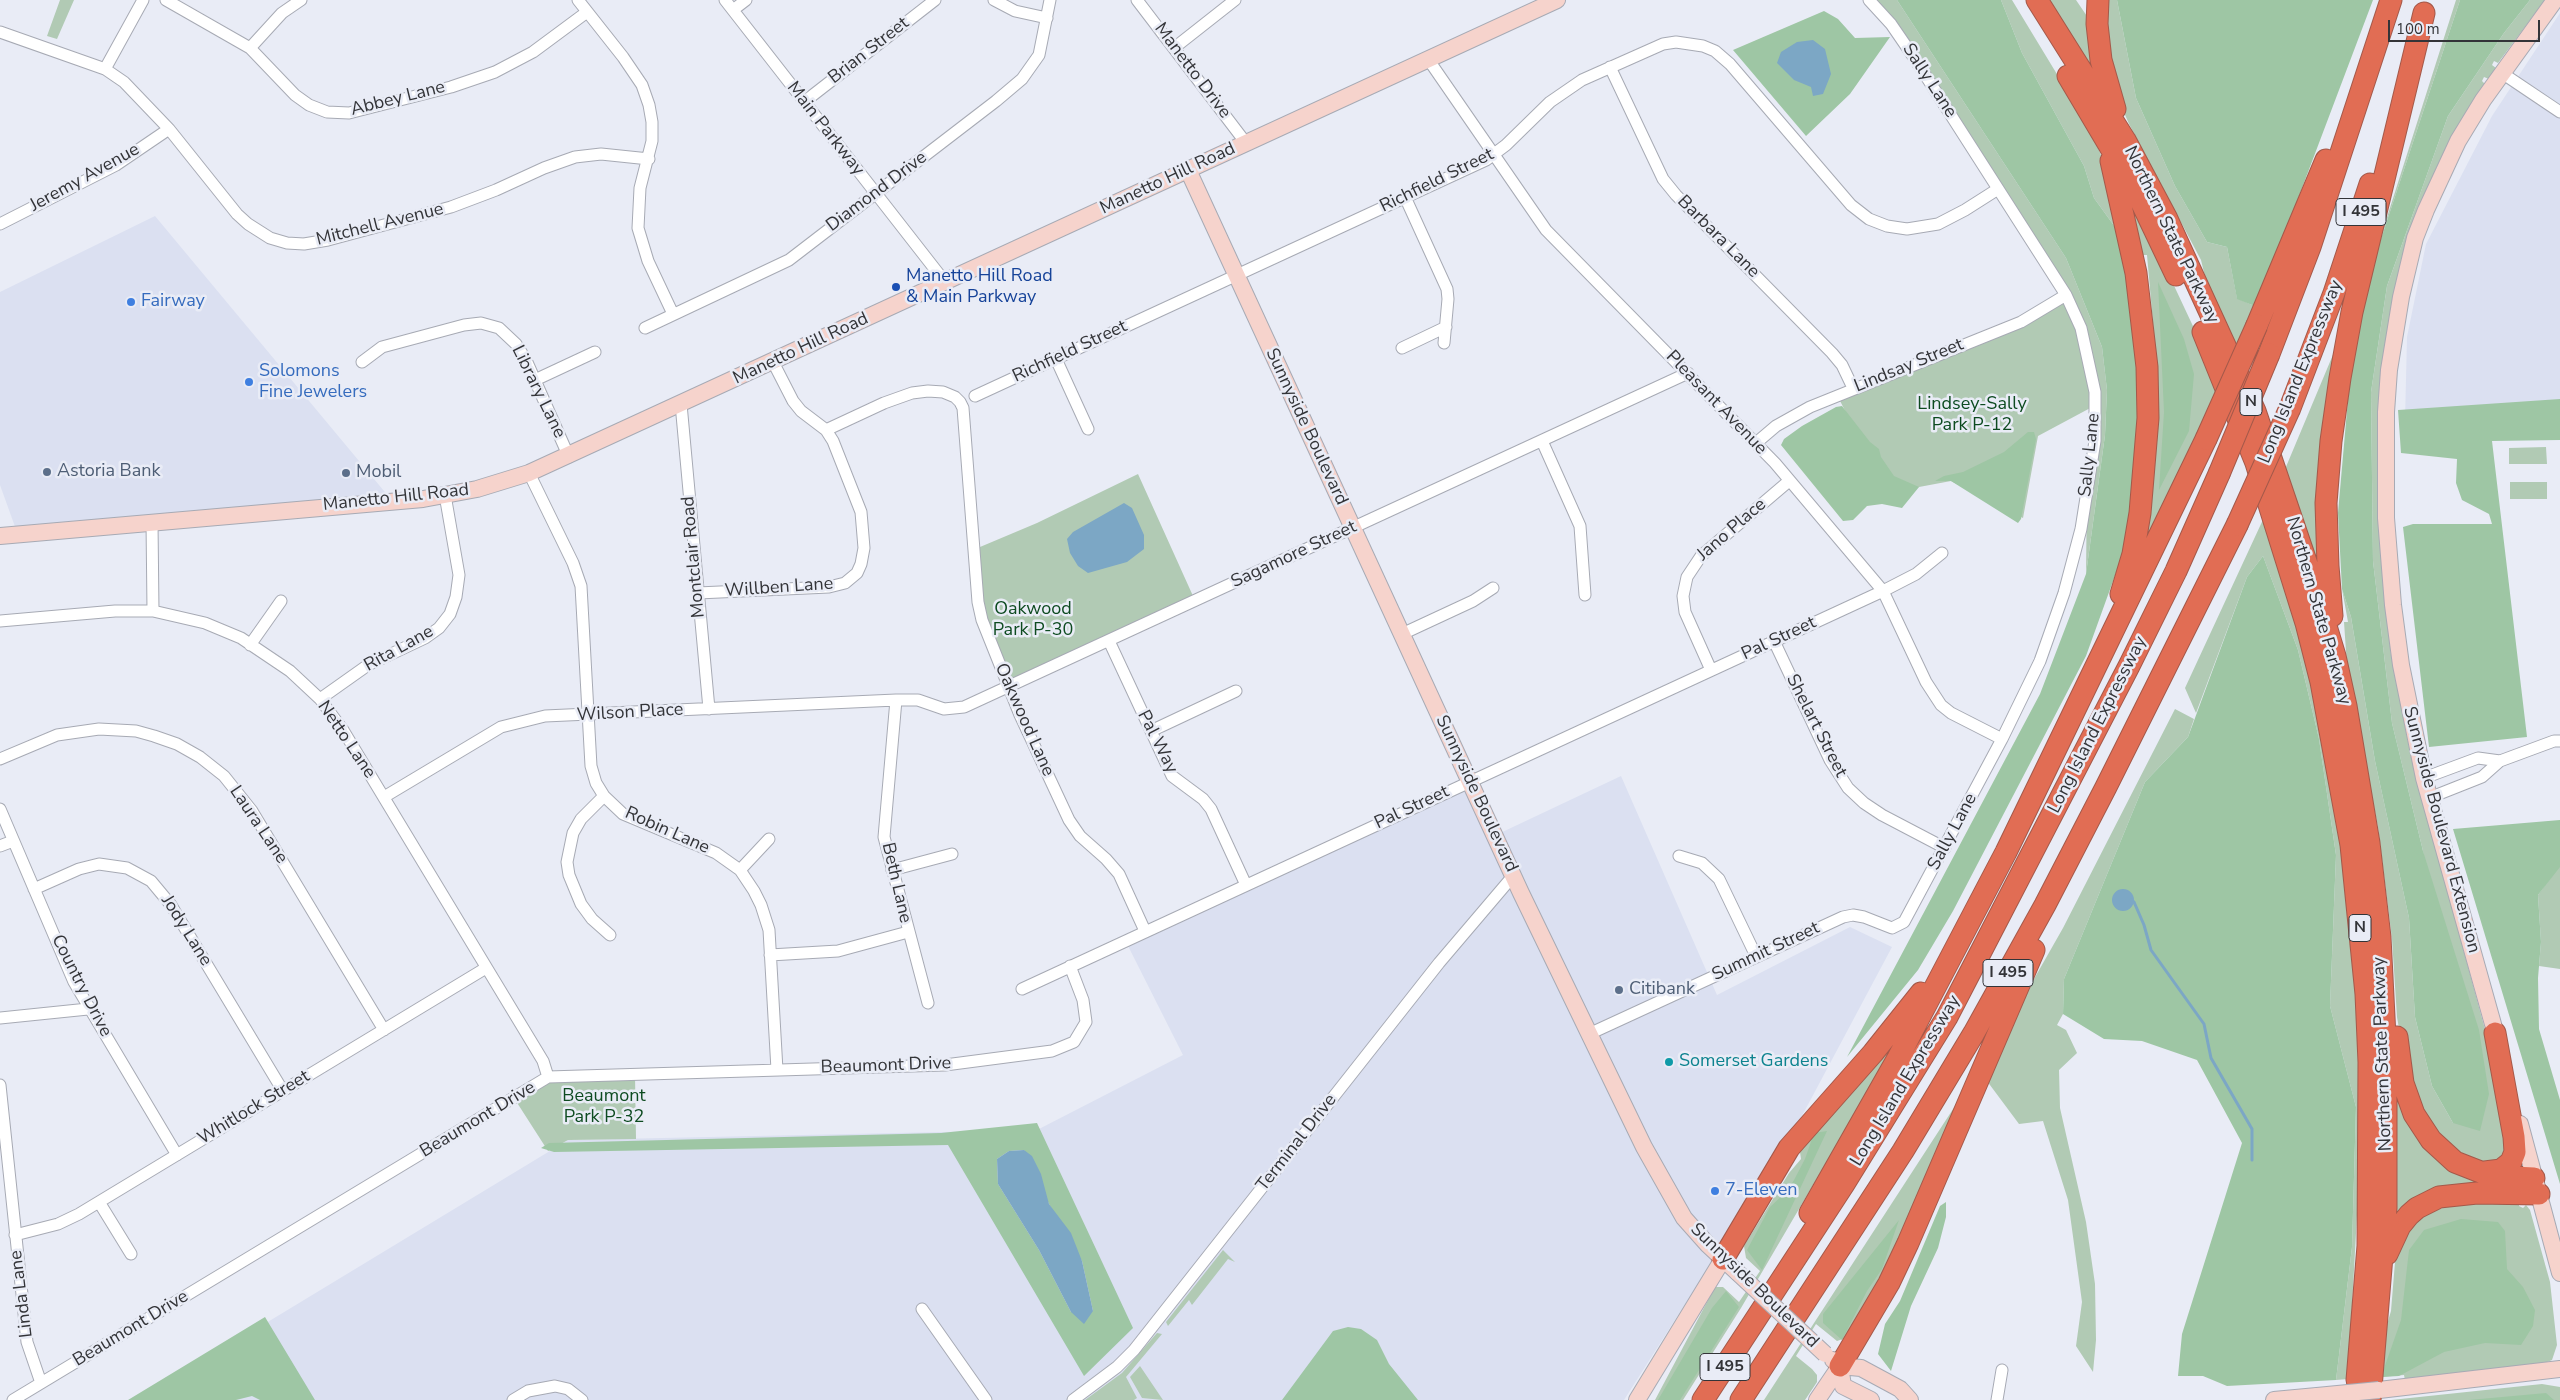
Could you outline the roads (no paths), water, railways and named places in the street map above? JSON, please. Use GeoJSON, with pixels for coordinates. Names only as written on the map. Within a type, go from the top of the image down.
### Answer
{"type":"FeatureCollection","features":[{"type":"Feature","properties":{"kind":"highway","name":"Northern State Parkway"},"geometry":{"type":"LineString","coordinates":[[2022,0],[2167,219],[2255,411],[2311,576],[2334,656],[2346,706],[2368,843],[2380,937],[2387,1134],[2382,1271],[2374,1395]]}},
{"type":"Feature","properties":{"kind":"highway","name":"Northern State Parkway"},"geometry":{"type":"LineString","coordinates":[[2037,0],[2116,140],[2207,340],[2256,463],[2306,623],[2334,746],[2357,895],[2369,1062],[2368,1246],[2355,1400]]}},
{"type":"Feature","properties":{"kind":"highway"},"geometry":{"type":"LineString","coordinates":[[2069,721],[2121,595],[2133,554],[2145,468],[2148,418],[2143,322],[2110,97],[2101,60],[2097,24],[2098,0]]}},
{"type":"Feature","properties":{"kind":"highway"},"geometry":{"type":"LineString","coordinates":[[1788,1270],[1798,1232],[1945,971],[2118,625],[2206,439],[2257,324],[2390,1]]}},
{"type":"Feature","properties":{"kind":"highway","name":"Long Island Expressway"},"geometry":{"type":"LineString","coordinates":[[1703,1400],[1844,1184],[1947,1017],[2176,572],[2269,354],[2310,247],[2390,1]]}},
{"type":"Feature","properties":{"kind":"highway"},"geometry":{"type":"LineString","coordinates":[[2334,656],[2326,503],[2333,423],[2352,312],[2426,7]]}},
{"type":"Feature","properties":{"kind":"highway","name":"Long Island Expressway"},"geometry":{"type":"LineString","coordinates":[[1741,1400],[1903,1151],[1974,1033],[2045,905],[2237,525],[2290,408],[2337,284],[2426,7]]}},
{"type":"Feature","properties":{"kind":"highway"},"geometry":{"type":"LineString","coordinates":[[1833,1360],[1889,1283],[2106,787]]}},
{"type":"Feature","properties":{"kind":"highway"},"geometry":{"type":"LineString","coordinates":[[2380,937],[2394,1010],[2403,1083],[2414,1114],[2431,1140],[2455,1162],[2491,1176],[2537,1186]]}},
{"type":"Feature","properties":{"kind":"highway"},"geometry":{"type":"LineString","coordinates":[[1730,1266],[1789,1148],[1873,1052],[1919,995],[1945,971]]}},
{"type":"Feature","properties":{"kind":"highway"},"geometry":{"type":"LineString","coordinates":[[2478,1172],[2501,1170],[2511,1162],[2515,1152],[2495,1033]]}},
{"type":"Feature","properties":{"kind":"highway"},"geometry":{"type":"LineString","coordinates":[[2382,1271],[2391,1242],[2400,1226],[2417,1208],[2430,1201],[2449,1195],[2537,1186]]}},
{"type":"Feature","properties":{"kind":"main road","name":"Manetto Hill Road"},"geometry":{"type":"LineString","coordinates":[[0,536],[445,495],[486,487],[529,473],[570,456],[1428,59],[1531,5],[1557,0]]}},
{"type":"Feature","properties":{"kind":"main road","name":"Sunnyside Boulevard Extension"},"geometry":{"type":"LineString","coordinates":[[2555,0],[2502,73],[2458,141],[2415,238],[2399,306],[2389,370],[2386,476],[2389,560],[2401,665],[2424,778],[2560,1273]]}},
{"type":"Feature","properties":{"kind":"main road","name":"Sunnyside Boulevard"},"geometry":{"type":"LineString","coordinates":[[1188,170],[1513,876],[1666,1189],[1684,1218],[1730,1266],[1833,1360],[1844,1386],[1871,1400]]}},
{"type":"Feature","properties":{"kind":"main road"},"geometry":{"type":"LineString","coordinates":[[1637,1400],[1730,1266]]}},
{"type":"Feature","properties":{"kind":"main road"},"geometry":{"type":"LineString","coordinates":[[1817,1400],[1833,1360],[1861,1368],[1900,1389],[1910,1400]]}},
{"type":"Feature","properties":{"kind":"main road"},"geometry":{"type":"LineString","coordinates":[[2274,1400],[2317,1396],[2374,1395],[2560,1369]]}},
{"type":"Feature","properties":{"kind":"street"},"geometry":{"type":"LineString","coordinates":[[105,69],[143,0]]}},
{"type":"Feature","properties":{"kind":"street","name":"Abbey Lane"},"geometry":{"type":"LineString","coordinates":[[166,0],[250,48],[294,95],[309,105],[327,112],[349,113],[451,87],[495,72],[533,52],[587,12]]}},
{"type":"Feature","properties":{"kind":"street"},"geometry":{"type":"LineString","coordinates":[[250,48],[282,14],[301,0]]}},
{"type":"Feature","properties":{"kind":"street"},"geometry":{"type":"LineString","coordinates":[[578,0],[642,85],[652,122],[649,160],[640,188],[638,228],[648,260],[673,314]]}},
{"type":"Feature","properties":{"kind":"street","name":"Main Parkway"},"geometry":{"type":"LineString","coordinates":[[725,0],[945,282]]}},
{"type":"Feature","properties":{"kind":"street"},"geometry":{"type":"LineString","coordinates":[[733,10],[746,0]]}},
{"type":"Feature","properties":{"kind":"street","name":"Brian Street"},"geometry":{"type":"LineString","coordinates":[[804,102],[935,0]]}},
{"type":"Feature","properties":{"kind":"street"},"geometry":{"type":"LineString","coordinates":[[994,0],[1015,11],[1047,18]]}},
{"type":"Feature","properties":{"kind":"street","name":"Diamond Drive"},"geometry":{"type":"LineString","coordinates":[[645,328],[789,260],[1022,79],[1039,56],[1050,0]]}},
{"type":"Feature","properties":{"kind":"street","name":"Manetto Drive"},"geometry":{"type":"LineString","coordinates":[[1137,0],[1246,143]]}},
{"type":"Feature","properties":{"kind":"street"},"geometry":{"type":"LineString","coordinates":[[1174,48],[1235,0]]}},
{"type":"Feature","properties":{"kind":"street","name":"Sally Lane"},"geometry":{"type":"LineString","coordinates":[[1869,0],[1891,24],[1915,59],[2066,295],[2081,328],[2092,371],[2096,407],[2093,456],[2081,529],[2059,608],[2040,662],[1911,913],[1904,922],[1892,928]]}},
{"type":"Feature","properties":{"kind":"street","name":"Mitchell Avenue"},"geometry":{"type":"LineString","coordinates":[[0,32],[105,69],[124,82],[142,98],[248,224],[270,238],[304,244],[328,240],[451,207],[496,190],[544,168],[575,158],[601,154],[649,160]]}},
{"type":"Feature","properties":{"kind":"street","name":"Richfield Street"},"geometry":{"type":"LineString","coordinates":[[975,396],[1486,160],[1550,102],[1582,80],[1663,44],[1691,43],[1715,51],[1730,64],[1851,205],[1869,219],[1887,226],[1915,229],[1938,224],[1965,210],[1998,188]]}},
{"type":"Feature","properties":{"kind":"street","name":"Pleasant Avenue"},"geometry":{"type":"LineString","coordinates":[[1428,59],[1495,153],[1546,230],[1756,443],[1883,591],[1934,696],[1951,713],[2002,739]]}},
{"type":"Feature","properties":{"kind":"street","name":"Barbara Lane"},"geometry":{"type":"LineString","coordinates":[[1610,67],[1663,179],[1676,195],[1832,353],[1842,365],[1853,388]]}},
{"type":"Feature","properties":{"kind":"street"},"geometry":{"type":"LineString","coordinates":[[2502,73],[2560,112]]}},
{"type":"Feature","properties":{"kind":"street","name":"Jeremy Avenue"},"geometry":{"type":"LineString","coordinates":[[0,224],[116,165],[169,129]]}},
{"type":"Feature","properties":{"kind":"street"},"geometry":{"type":"LineString","coordinates":[[1405,197],[1447,289],[1444,343]]}},
{"type":"Feature","properties":{"kind":"street","name":"Lindsay Street"},"geometry":{"type":"LineString","coordinates":[[1756,443],[1790,417],[1853,388],[2021,322],[2066,295]]}},
{"type":"Feature","properties":{"kind":"street","name":"Library Lane"},"geometry":{"type":"LineString","coordinates":[[362,362],[382,347],[464,325],[481,323],[499,328],[508,334],[516,344],[570,456]]}},
{"type":"Feature","properties":{"kind":"street"},"geometry":{"type":"LineString","coordinates":[[1402,348],[1446,327]]}},
{"type":"Feature","properties":{"kind":"street"},"geometry":{"type":"LineString","coordinates":[[535,380],[595,352]]}},
{"type":"Feature","properties":{"kind":"street"},"geometry":{"type":"LineString","coordinates":[[1056,359],[1088,429]]}},
{"type":"Feature","properties":{"kind":"street","name":"Willben Lane"},"geometry":{"type":"LineString","coordinates":[[698,593],[829,587],[845,583],[857,573],[864,548],[862,512],[834,441],[826,430],[797,406],[773,362]]}},
{"type":"Feature","properties":{"kind":"street","name":"Sagamore Street"},"geometry":{"type":"LineString","coordinates":[[896,700],[918,700],[944,709],[955,709],[978,702],[1688,374]]}},
{"type":"Feature","properties":{"kind":"street","name":"Oakwood Lane"},"geometry":{"type":"LineString","coordinates":[[826,430],[884,403],[912,393],[928,391],[955,396],[963,408],[978,602],[991,643],[1069,820],[1080,836],[1106,858],[1119,874],[1145,931]]}},
{"type":"Feature","properties":{"kind":"street","name":"Montclair Road"},"geometry":{"type":"LineString","coordinates":[[681,404],[708,709]]}},
{"type":"Feature","properties":{"kind":"street"},"geometry":{"type":"LineString","coordinates":[[1542,441],[1580,526],[1585,595]]}},
{"type":"Feature","properties":{"kind":"street","name":"Robin Lane"},"geometry":{"type":"LineString","coordinates":[[529,473],[573,562],[581,586],[591,766],[596,783],[604,796],[623,814],[716,852],[740,870],[761,905],[769,930],[777,1070]]}},
{"type":"Feature","properties":{"kind":"street","name":"Jano Place"},"geometry":{"type":"LineString","coordinates":[[1711,670],[1685,612],[1683,596],[1687,577],[1701,556],[1789,481]]}},
{"type":"Feature","properties":{"kind":"street","name":"Rita Lane"},"geometry":{"type":"LineString","coordinates":[[320,699],[368,665],[425,638],[439,628],[450,614],[456,597],[459,575],[445,495]]}},
{"type":"Feature","properties":{"kind":"street"},"geometry":{"type":"LineString","coordinates":[[152,522],[153,611]]}},
{"type":"Feature","properties":{"kind":"street","name":"Pal Street"},"geometry":{"type":"LineString","coordinates":[[1022,988],[1883,591],[1916,574],[1942,552]]}},
{"type":"Feature","properties":{"kind":"street"},"geometry":{"type":"LineString","coordinates":[[1402,634],[1473,601],[1493,588]]}},
{"type":"Feature","properties":{"kind":"street"},"geometry":{"type":"LineString","coordinates":[[250,645],[281,601]]}},
{"type":"Feature","properties":{"kind":"street","name":"Netto Lane"},"geometry":{"type":"LineString","coordinates":[[0,621],[115,611],[153,611],[205,623],[241,638],[290,671],[320,699],[343,730],[543,1061],[548,1077]]}},
{"type":"Feature","properties":{"kind":"street","name":"Pal Way"},"geometry":{"type":"LineString","coordinates":[[1109,641],[1172,776],[1203,799],[1211,808],[1246,885]]}},
{"type":"Feature","properties":{"kind":"street","name":"Shelart Street"},"geometry":{"type":"LineString","coordinates":[[1774,641],[1830,760],[1848,788],[1864,803],[1882,815],[1945,848]]}},
{"type":"Feature","properties":{"kind":"street"},"geometry":{"type":"LineString","coordinates":[[1151,731],[1236,691]]}},
{"type":"Feature","properties":{"kind":"street","name":"Wilson Place"},"geometry":{"type":"LineString","coordinates":[[384,797],[501,727],[545,716],[896,700]]}},
{"type":"Feature","properties":{"kind":"street","name":"Beth Lane"},"geometry":{"type":"LineString","coordinates":[[896,700],[884,837],[928,1003]]}},
{"type":"Feature","properties":{"kind":"street","name":"Laura Lane"},"geometry":{"type":"LineString","coordinates":[[0,759],[57,735],[98,729],[136,731],[177,744],[200,757],[224,776],[252,811],[384,1030]]}},
{"type":"Feature","properties":{"kind":"street"},"geometry":{"type":"LineString","coordinates":[[2429,798],[2482,777],[2500,761],[2558,739]]}},
{"type":"Feature","properties":{"kind":"street"},"geometry":{"type":"LineString","coordinates":[[2424,778],[2478,758],[2500,761]]}},
{"type":"Feature","properties":{"kind":"street"},"geometry":{"type":"LineString","coordinates":[[604,796],[581,819],[573,833],[567,862],[569,875],[578,899],[592,919],[610,935]]}},
{"type":"Feature","properties":{"kind":"street","name":"Country Drive"},"geometry":{"type":"LineString","coordinates":[[0,809],[88,1009],[177,1154]]}},
{"type":"Feature","properties":{"kind":"street"},"geometry":{"type":"LineString","coordinates":[[740,870],[768,839]]}},
{"type":"Feature","properties":{"kind":"street"},"geometry":{"type":"LineString","coordinates":[[0,846],[13,841]]}},
{"type":"Feature","properties":{"kind":"street"},"geometry":{"type":"LineString","coordinates":[[892,870],[952,854]]}},
{"type":"Feature","properties":{"kind":"street"},"geometry":{"type":"LineString","coordinates":[[1679,856],[1702,863],[1719,879],[1756,956]]}},
{"type":"Feature","properties":{"kind":"street","name":"Jody Lane"},"geometry":{"type":"LineString","coordinates":[[34,889],[79,869],[99,864],[128,868],[151,881],[171,905],[282,1091]]}},
{"type":"Feature","properties":{"kind":"street","name":"Terminal Drive"},"geometry":{"type":"LineString","coordinates":[[1073,1400],[1117,1367],[1134,1350],[1439,963],[1513,876]]}},
{"type":"Feature","properties":{"kind":"street","name":"Summit Street"},"geometry":{"type":"LineString","coordinates":[[1589,1034],[1843,917],[1852,915],[1864,917],[1892,928]]}},
{"type":"Feature","properties":{"kind":"street"},"geometry":{"type":"LineString","coordinates":[[770,955],[838,951],[908,932]]}},
{"type":"Feature","properties":{"kind":"street","name":"Beaumont Drive"},"geometry":{"type":"LineString","coordinates":[[13,1400],[548,1077],[945,1065],[1063,1048],[1074,1042],[1081,1034],[1087,1015],[1084,1000],[1070,966]]}},
{"type":"Feature","properties":{"kind":"street","name":"Whitlock Street"},"geometry":{"type":"LineString","coordinates":[[15,1235],[58,1224],[99,1202],[486,968]]}},
{"type":"Feature","properties":{"kind":"street"},"geometry":{"type":"LineString","coordinates":[[0,1018],[88,1009]]}},
{"type":"Feature","properties":{"kind":"street","name":"Linda Lane"},"geometry":{"type":"LineString","coordinates":[[0,1084],[27,1342],[41,1383]]}},
{"type":"Feature","properties":{"kind":"street"},"geometry":{"type":"LineString","coordinates":[[99,1202],[132,1254]]}},
{"type":"Feature","properties":{"kind":"street"},"geometry":{"type":"LineString","coordinates":[[922,1309],[980,1398]]}},
{"type":"Feature","properties":{"kind":"street"},"geometry":{"type":"LineString","coordinates":[[1997,1400],[2002,1370]]}},
{"type":"Feature","properties":{"kind":"street"},"geometry":{"type":"LineString","coordinates":[[513,1400],[528,1391],[546,1386],[568,1389],[582,1400]]}},
{"type":"Feature","properties":{"kind":"water"},"geometry":{"type":"Polygon","coordinates":[[[1813,40],[1825,49],[1831,74],[1823,94],[1813,96],[1811,87],[1794,80],[1777,63],[1781,52],[1797,42],[1813,40]]]}},
{"type":"Feature","properties":{"kind":"water"},"geometry":{"type":"Polygon","coordinates":[[[1124,503],[1132,508],[1144,535],[1144,549],[1127,562],[1088,573],[1078,566],[1070,553],[1067,539],[1073,532],[1124,503]]]}},
{"type":"Feature","properties":{"kind":"water"},"geometry":{"type":"Polygon","coordinates":[[[2123,889],[2131,892],[2134,900],[2131,908],[2123,911],[2115,908],[2112,900],[2115,892],[2123,889]]]}},
{"type":"Feature","properties":{"kind":"water"},"geometry":{"type":"Polygon","coordinates":[[[1024,1150],[1032,1156],[1041,1174],[1049,1204],[1071,1233],[1082,1261],[1093,1311],[1084,1324],[1071,1312],[1039,1250],[998,1184],[997,1159],[1009,1151],[1024,1150]]]}},
{"type":"Feature","properties":{"kind":"waterway"},"geometry":{"type":"LineString","coordinates":[[2131,900],[2134,902],[2144,925],[2151,950],[2204,1024],[2211,1058],[2252,1129],[2252,1160]]}},
{"type":"Feature","properties":{"kind":"place","name":"Manetto Hill Road & Main Parkway"},"geometry":{"type":"Point","coordinates":[896,287]}},
{"type":"Feature","properties":{"kind":"place","name":"Fairway"},"geometry":{"type":"Point","coordinates":[131,302]}},
{"type":"Feature","properties":{"kind":"place","name":"Solomons Fine Jewelers"},"geometry":{"type":"Point","coordinates":[249,382]}},
{"type":"Feature","properties":{"kind":"place","name":"Astoria Bank"},"geometry":{"type":"Point","coordinates":[47,472]}},
{"type":"Feature","properties":{"kind":"place","name":"Mobil"},"geometry":{"type":"Point","coordinates":[346,473]}},
{"type":"Feature","properties":{"kind":"place","name":"Citibank"},"geometry":{"type":"Point","coordinates":[1619,990]}},
{"type":"Feature","properties":{"kind":"place","name":"Somerset Gardens"},"geometry":{"type":"Point","coordinates":[1669,1062]}},
{"type":"Feature","properties":{"kind":"place","name":"7-Eleven"},"geometry":{"type":"Point","coordinates":[1715,1191]}},
{"type":"Feature","properties":{"kind":"park label","name":"Lindsey-Sally Park P-12"},"geometry":{"type":"Point","coordinates":[1972,415]}},
{"type":"Feature","properties":{"kind":"park label","name":"Oakwood Park P-30"},"geometry":{"type":"Point","coordinates":[1033,620]}},
{"type":"Feature","properties":{"kind":"park label","name":"Beaumont Park P-32"},"geometry":{"type":"Point","coordinates":[604,1107]}}]}
